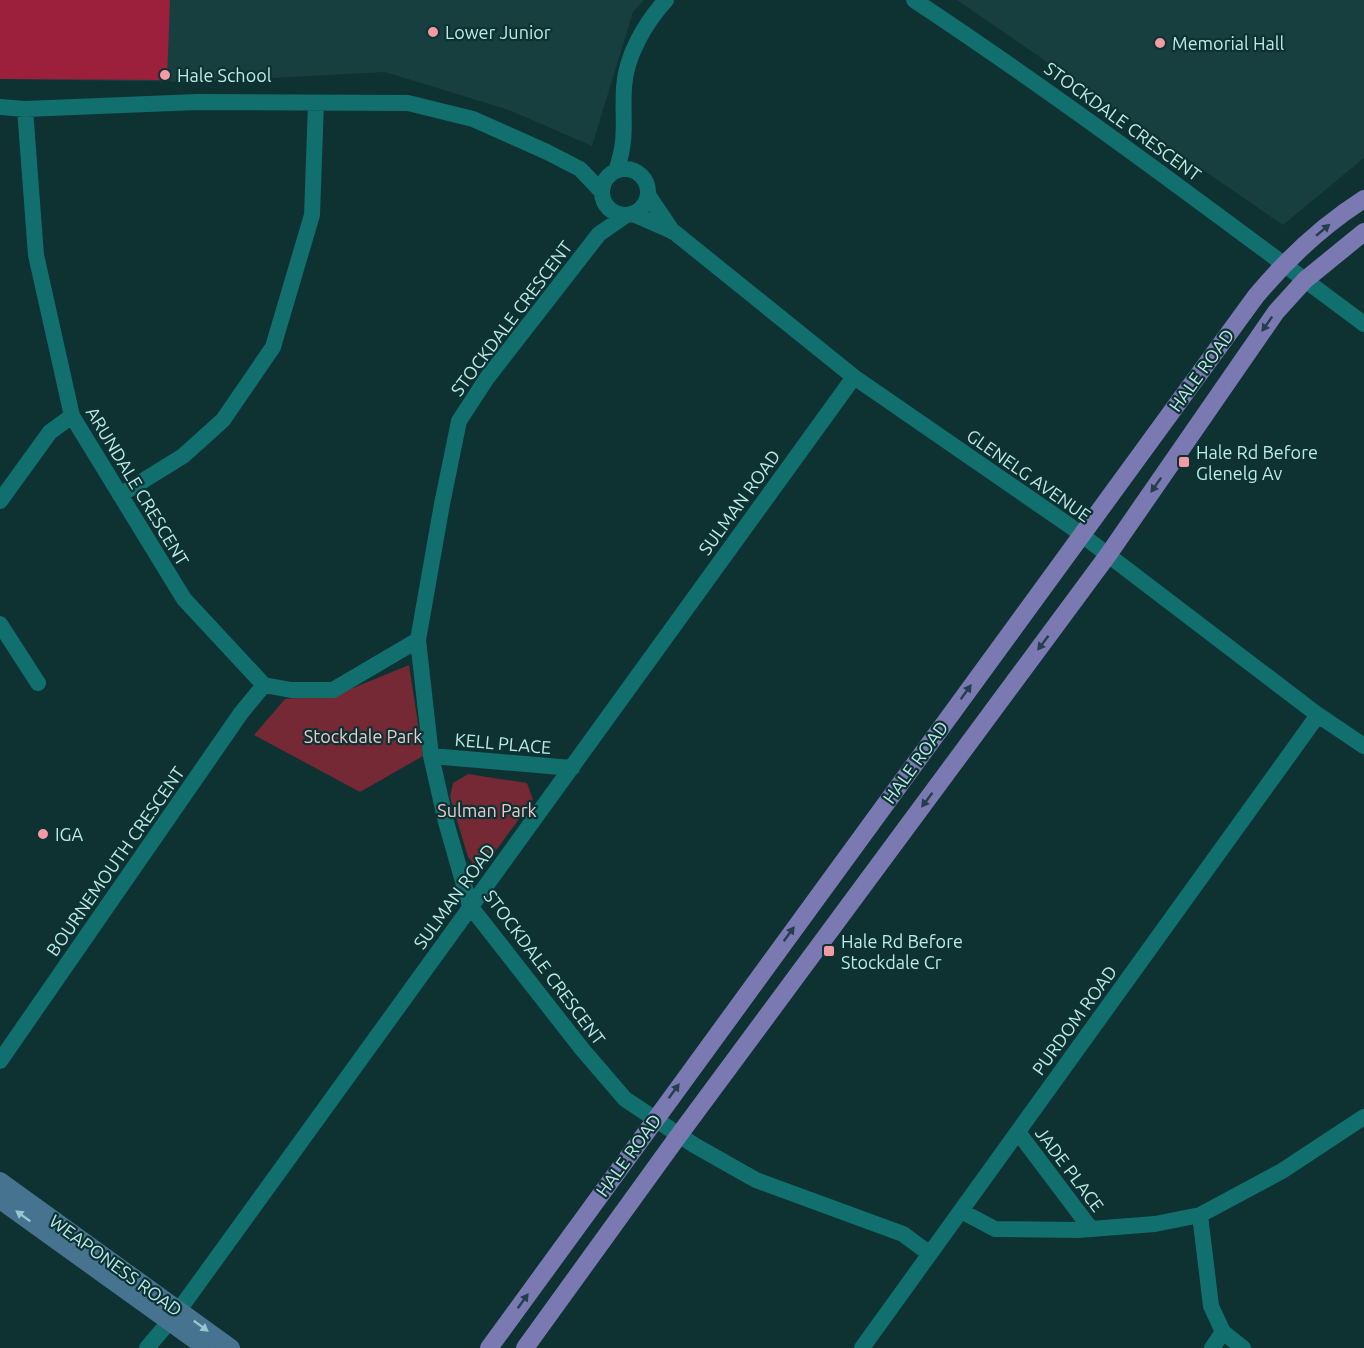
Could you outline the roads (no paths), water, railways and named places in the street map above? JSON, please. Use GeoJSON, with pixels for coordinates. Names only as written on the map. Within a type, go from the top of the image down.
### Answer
{"type":"FeatureCollection","features":[{"type":"Feature","properties":{"kind":"main road","name":"HALE ROAD"},"geometry":{"type":"LineString","coordinates":[[489,1348],[1256,296],[1284,262],[1346,210],[1364,199]]}},
{"type":"Feature","properties":{"kind":"main road","name":"HALE ROAD"},"geometry":{"type":"LineString","coordinates":[[525,1348],[679,1135],[1108,555],[1276,312],[1305,280],[1364,232]]}},
{"type":"Feature","properties":{"kind":"main road","name":"WEAPONESS ROAD"},"geometry":{"type":"LineString","coordinates":[[0,1181],[174,1316],[206,1348]]}},
{"type":"Feature","properties":{"kind":"main road","name":"WEAPONESS ROAD"},"geometry":{"type":"LineString","coordinates":[[0,1200],[174,1316],[231,1348]]}},
{"type":"Feature","properties":{"kind":"street"},"geometry":{"type":"LineString","coordinates":[[605,200],[603,183],[614,172],[624,147],[624,85],[637,40],[666,0]]}},
{"type":"Feature","properties":{"kind":"street","name":"STOCKDALE CRESCENT"},"geometry":{"type":"LineString","coordinates":[[914,0],[1026,74],[1284,262],[1364,324]]}},
{"type":"Feature","properties":{"kind":"street","name":"GLENELG AVENUE"},"geometry":{"type":"LineString","coordinates":[[0,107],[25,109],[197,102],[408,103],[473,119],[580,169],[614,172],[625,169],[638,173],[646,180],[648,195],[674,232],[854,377],[1081,535],[1318,715],[1364,746]]}},
{"type":"Feature","properties":{"kind":"street"},"geometry":{"type":"LineString","coordinates":[[120,495],[183,456],[223,420],[273,347],[312,214],[316,103]]}},
{"type":"Feature","properties":{"kind":"street","name":"ARUNDALE CRESCENT"},"geometry":{"type":"LineString","coordinates":[[25,109],[36,255],[72,416],[184,599],[264,685]]}},
{"type":"Feature","properties":{"kind":"street"},"geometry":{"type":"LineString","coordinates":[[624,147],[638,173]]}},
{"type":"Feature","properties":{"kind":"street","name":"GLENELG AVENUE"},"geometry":{"type":"LineString","coordinates":[[580,169],[615,213],[629,215],[674,232]]}},
{"type":"Feature","properties":{"kind":"street"},"geometry":{"type":"LineString","coordinates":[[629,215],[642,208],[648,195]]}},
{"type":"Feature","properties":{"kind":"street","name":"STOCKDALE CRESCENT"},"geometry":{"type":"LineString","coordinates":[[599,234],[605,200]]}},
{"type":"Feature","properties":{"kind":"street","name":"STOCKDALE CRESCENT"},"geometry":{"type":"LineString","coordinates":[[629,215],[599,234],[487,378],[459,421],[441,504],[418,640],[431,756],[446,822],[470,906],[582,1049],[626,1099],[679,1135],[756,1180],[903,1234],[930,1254]]}},
{"type":"Feature","properties":{"kind":"street","name":"SULMAN ROAD"},"geometry":{"type":"LineString","coordinates":[[147,1348],[174,1316],[854,377]]}},
{"type":"Feature","properties":{"kind":"street"},"geometry":{"type":"LineString","coordinates":[[0,501],[50,432],[72,416]]}},
{"type":"Feature","properties":{"kind":"street"},"geometry":{"type":"LineString","coordinates":[[0,624],[38,683]]}},
{"type":"Feature","properties":{"kind":"street"},"geometry":{"type":"LineString","coordinates":[[264,685],[291,690],[333,690],[418,640]]}},
{"type":"Feature","properties":{"kind":"street","name":"BOURNEMOUTH CRESCENT"},"geometry":{"type":"LineString","coordinates":[[0,1061],[241,713],[264,685]]}},
{"type":"Feature","properties":{"kind":"street","name":"PURDOM ROAD"},"geometry":{"type":"LineString","coordinates":[[862,1348],[1318,715]]}},
{"type":"Feature","properties":{"kind":"street","name":"KELL PLACE"},"geometry":{"type":"LineString","coordinates":[[431,756],[572,768]]}},
{"type":"Feature","properties":{"kind":"street"},"geometry":{"type":"LineString","coordinates":[[961,1211],[995,1228],[1091,1229],[1155,1224],[1200,1215],[1282,1171],[1364,1117]]}},
{"type":"Feature","properties":{"kind":"street","name":"JADE PLACE"},"geometry":{"type":"LineString","coordinates":[[1018,1132],[1091,1229]]}},
{"type":"Feature","properties":{"kind":"street"},"geometry":{"type":"LineString","coordinates":[[1200,1215],[1211,1306],[1223,1332],[1243,1348]]}},
{"type":"Feature","properties":{"kind":"street"},"geometry":{"type":"LineString","coordinates":[[1212,1348],[1223,1332]]}},
{"type":"Feature","properties":{"kind":"place","name":"Lower Junior"},"geometry":{"type":"Point","coordinates":[433,32]}},
{"type":"Feature","properties":{"kind":"place","name":"Memorial Hall"},"geometry":{"type":"Point","coordinates":[1160,43]}},
{"type":"Feature","properties":{"kind":"place","name":"Hale School"},"geometry":{"type":"Point","coordinates":[165,75]}},
{"type":"Feature","properties":{"kind":"place","name":"Hale Rd Before Glenelg Av"},"geometry":{"type":"Point","coordinates":[1184,462]}},
{"type":"Feature","properties":{"kind":"place","name":"IGA"},"geometry":{"type":"Point","coordinates":[43,834]}},
{"type":"Feature","properties":{"kind":"place","name":"Hale Rd Before Stockdale Cr"},"geometry":{"type":"Point","coordinates":[829,951]}},
{"type":"Feature","properties":{"kind":"park label","name":"Stockdale Park"},"geometry":{"type":"Point","coordinates":[363,736]}},
{"type":"Feature","properties":{"kind":"park label","name":"Sulman Park"},"geometry":{"type":"Point","coordinates":[487,810]}}]}
